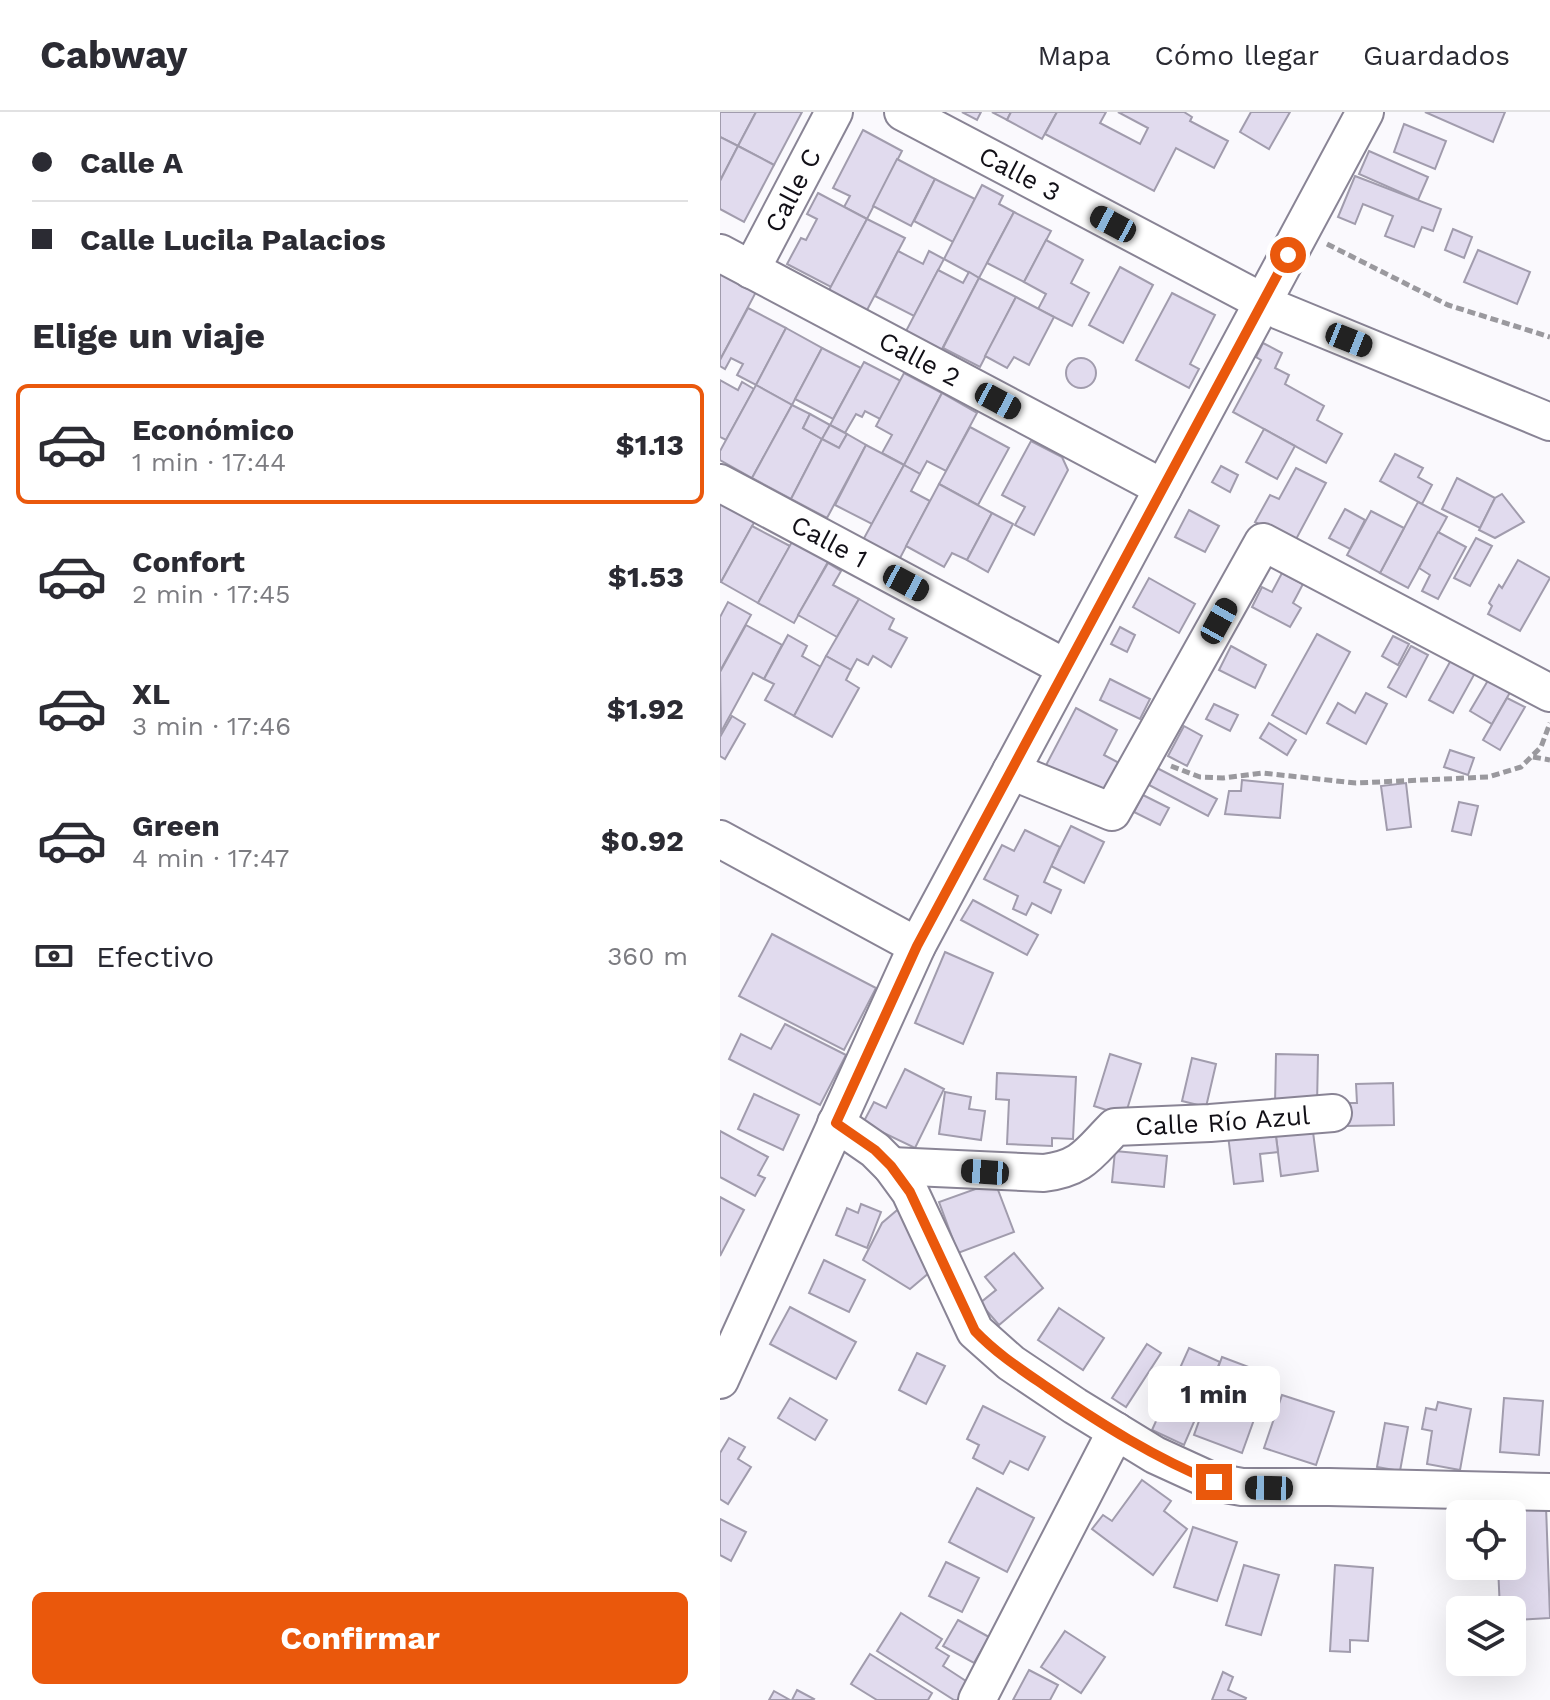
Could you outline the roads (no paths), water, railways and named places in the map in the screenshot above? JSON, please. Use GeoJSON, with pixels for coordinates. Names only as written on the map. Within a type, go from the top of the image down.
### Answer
{"type":"FeatureCollection","features":[{"type":"Feature","properties":{"kind":"street","name":"Calle C"},"geometry":{"type":"LineString","coordinates":[[735,262],[834,112]]}},
{"type":"Feature","properties":{"kind":"street","name":"Calle 3"},"geometry":{"type":"LineString","coordinates":[[903,112],[1262,302],[1550,422]]}},
{"type":"Feature","properties":{"kind":"street"},"geometry":{"type":"LineString","coordinates":[[720,1380],[917,946],[1301,231],[1359,114]]}},
{"type":"Feature","properties":{"kind":"street","name":"Calle 2"},"geometry":{"type":"LineString","coordinates":[[735,262],[1163,488]]}},
{"type":"Feature","properties":{"kind":"street","name":"Calle 1"},"geometry":{"type":"LineString","coordinates":[[720,483],[1066,668]]}},
{"type":"Feature","properties":{"kind":"street"},"geometry":{"type":"LineString","coordinates":[[1011,771],[1112,812],[1263,542],[1550,693]]}},
{"type":"Feature","properties":{"kind":"street"},"geometry":{"type":"LineString","coordinates":[[720,839],[917,946]]}},
{"type":"Feature","properties":{"kind":"street","name":"Calle Río Azul"},"geometry":{"type":"LineString","coordinates":[[891,1166],[1044,1173],[1066,1170],[1079,1164],[1115,1127],[1333,1113]]}},
{"type":"Feature","properties":{"kind":"street"},"geometry":{"type":"LineString","coordinates":[[836,1123],[875,1150],[910,1192],[975,1331],[1011,1363],[1116,1431],[1186,1470],[1214,1482],[1242,1487],[1550,1492]]}},
{"type":"Feature","properties":{"kind":"street"},"geometry":{"type":"LineString","coordinates":[[977,1700],[1116,1431]]}}]}
